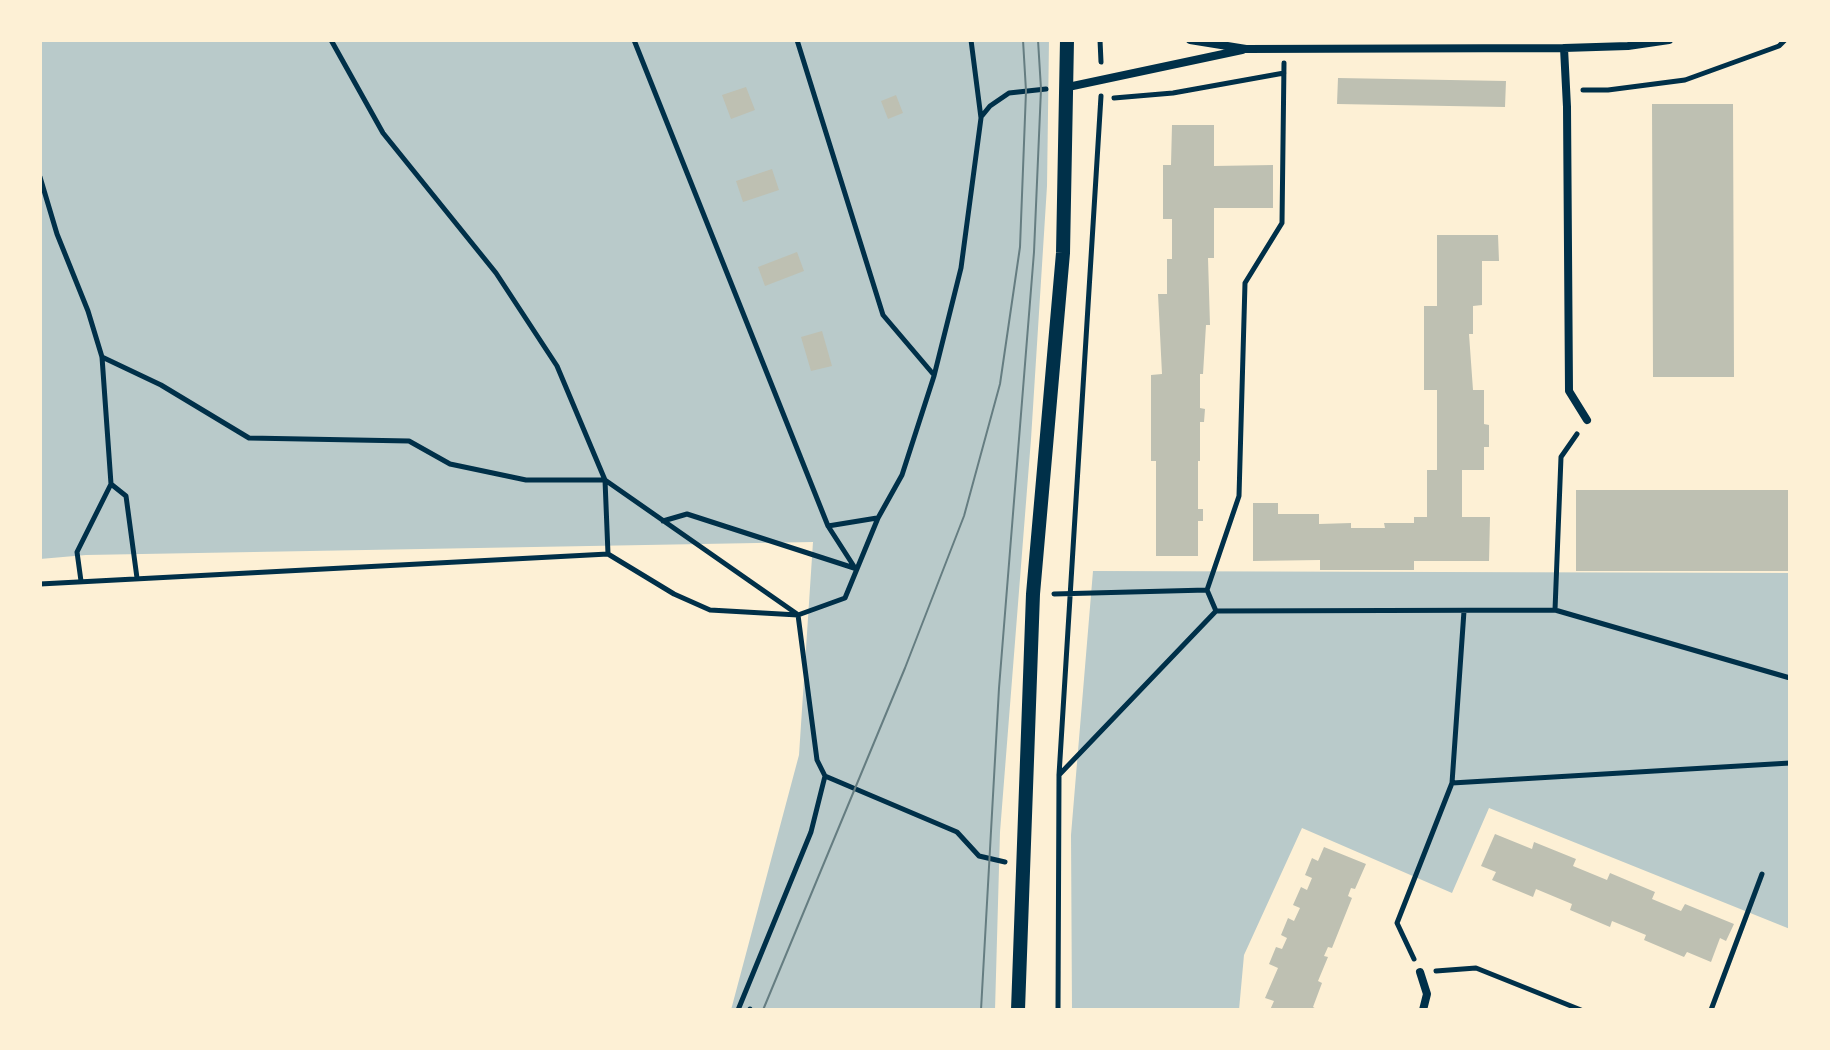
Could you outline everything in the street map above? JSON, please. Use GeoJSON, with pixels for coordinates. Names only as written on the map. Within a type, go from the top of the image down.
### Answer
{"type":"FeatureCollection","features":[{"type":"Feature","properties":{"kind":"street"},"geometry":{"type":"LineString","coordinates":[[1018,1010],[1033,594],[1063,253],[1067,40]]}},
{"type":"Feature","properties":{"kind":"street"},"geometry":{"type":"LineString","coordinates":[[1190,40],[1246,49],[1564,48],[1628,46],[1669,40]]}},
{"type":"Feature","properties":{"kind":"street"},"geometry":{"type":"LineString","coordinates":[[1564,48],[1569,391],[1587,420]]}},
{"type":"Feature","properties":{"kind":"street"},"geometry":{"type":"LineString","coordinates":[[1068,87],[1246,49]]}},
{"type":"Feature","properties":{"kind":"street"},"geometry":{"type":"LineString","coordinates":[[1420,972],[1427,994],[1423,1010]]}},
{"type":"Feature","properties":{"kind":"path"},"geometry":{"type":"LineString","coordinates":[[331,40],[383,133],[496,273],[557,366],[605,480],[608,554]]}},
{"type":"Feature","properties":{"kind":"path"},"geometry":{"type":"LineString","coordinates":[[634,40],[828,526],[855,568]]}},
{"type":"Feature","properties":{"kind":"path"},"geometry":{"type":"LineString","coordinates":[[797,40],[883,315],[934,376]]}},
{"type":"Feature","properties":{"kind":"path"},"geometry":{"type":"LineString","coordinates":[[40,584],[608,554],[674,594],[710,610],[798,615],[845,598],[878,518],[902,475],[934,376],[965,249],[981,118],[971,40]]}},
{"type":"Feature","properties":{"kind":"path"},"geometry":{"type":"LineString","coordinates":[[1566,91],[1608,90],[1685,80],[1779,46],[1785,40]]}},
{"type":"Feature","properties":{"kind":"path"},"geometry":{"type":"LineString","coordinates":[[1058,1010],[1059,775],[1101,100],[1173,93],[1284,73],[1282,223],[1245,283],[1239,496],[1207,590],[1216,611]]}},
{"type":"Feature","properties":{"kind":"path"},"geometry":{"type":"LineString","coordinates":[[981,118],[990,106],[1009,93],[1068,87]]}},
{"type":"Feature","properties":{"kind":"path"},"geometry":{"type":"LineString","coordinates":[[40,177],[57,234],[88,311],[102,357],[111,484],[77,552],[81,581]]}},
{"type":"Feature","properties":{"kind":"path"},"geometry":{"type":"LineString","coordinates":[[102,357],[161,385],[249,438],[409,441],[450,464],[526,480],[605,480],[798,615],[817,760],[825,776],[957,832],[979,856],[997,861],[1022,862]]}},
{"type":"Feature","properties":{"kind":"path"},"geometry":{"type":"LineString","coordinates":[[1555,610],[1561,457],[1587,420]]}},
{"type":"Feature","properties":{"kind":"path"},"geometry":{"type":"LineString","coordinates":[[111,484],[126,496],[137,578]]}},
{"type":"Feature","properties":{"kind":"path"},"geometry":{"type":"LineString","coordinates":[[663,521],[687,514],[855,568]]}},
{"type":"Feature","properties":{"kind":"path"},"geometry":{"type":"LineString","coordinates":[[828,526],[878,518]]}},
{"type":"Feature","properties":{"kind":"path"},"geometry":{"type":"LineString","coordinates":[[1047,594],[1207,590]]}},
{"type":"Feature","properties":{"kind":"path"},"geometry":{"type":"LineString","coordinates":[[1059,775],[1216,611],[1555,610],[1790,678]]}},
{"type":"Feature","properties":{"kind":"path"},"geometry":{"type":"LineString","coordinates":[[1464,611],[1452,783],[1397,923],[1420,972],[1476,968],[1581,1010]]}},
{"type":"Feature","properties":{"kind":"path"},"geometry":{"type":"LineString","coordinates":[[1452,783],[1790,763]]}},
{"type":"Feature","properties":{"kind":"path"},"geometry":{"type":"LineString","coordinates":[[738,1010],[811,832],[825,776]]}},
{"type":"Feature","properties":{"kind":"path"},"geometry":{"type":"LineString","coordinates":[[1711,1010],[1762,874]]}},
{"type":"Feature","properties":{"kind":"shaded area"},"geometry":{"type":"Polygon","coordinates":[[[40,40],[1049,40],[1047,186],[1031,439],[1000,832],[995,1010],[731,1010],[799,755],[813,542],[86,555],[40,559],[40,40]]]}},
{"type":"Feature","properties":{"kind":"shaded area"},"geometry":{"type":"Polygon","coordinates":[[[1093,571],[1790,573],[1790,929],[1489,808],[1452,893],[1302,828],[1244,955],[1239,1010],[1072,1010],[1071,835],[1093,571]]]}},
{"type":"Feature","properties":{"kind":"building"},"geometry":{"type":"Polygon","coordinates":[[[1338,78],[1506,81],[1505,107],[1337,104],[1338,78]]]}},
{"type":"Feature","properties":{"kind":"building"},"geometry":{"type":"Polygon","coordinates":[[[746,87],[755,110],[731,119],[722,95],[746,87]]]}},
{"type":"Feature","properties":{"kind":"building"},"geometry":{"type":"Polygon","coordinates":[[[896,95],[903,113],[888,119],[881,101],[896,95]]]}},
{"type":"Feature","properties":{"kind":"building"},"geometry":{"type":"Polygon","coordinates":[[[1652,104],[1733,104],[1734,377],[1653,377],[1652,104]]]}},
{"type":"Feature","properties":{"kind":"building"},"geometry":{"type":"Polygon","coordinates":[[[1172,125],[1214,125],[1214,166],[1273,165],[1273,208],[1214,208],[1214,258],[1208,258],[1210,325],[1206,325],[1203,374],[1200,374],[1200,408],[1205,409],[1204,422],[1200,422],[1198,461],[1198,509],[1203,509],[1203,521],[1198,521],[1198,556],[1156,556],[1156,461],[1151,461],[1151,375],[1162,374],[1158,294],[1167,294],[1167,259],[1172,259],[1172,219],[1163,219],[1163,165],[1171,165],[1172,125]]]}},
{"type":"Feature","properties":{"kind":"building"},"geometry":{"type":"Polygon","coordinates":[[[772,169],[779,190],[743,202],[736,181],[772,169]]]}},
{"type":"Feature","properties":{"kind":"building"},"geometry":{"type":"Polygon","coordinates":[[[1437,235],[1498,235],[1499,261],[1482,261],[1482,305],[1473,306],[1473,334],[1469,334],[1473,390],[1484,390],[1484,424],[1489,425],[1489,447],[1484,447],[1484,470],[1462,470],[1462,517],[1490,517],[1489,561],[1414,561],[1414,570],[1320,570],[1320,560],[1253,561],[1253,503],[1278,503],[1278,514],[1319,514],[1319,524],[1351,523],[1351,528],[1385,528],[1384,523],[1414,523],[1414,517],[1427,517],[1427,470],[1437,470],[1437,390],[1424,390],[1424,306],[1437,306],[1437,235]]]}},
{"type":"Feature","properties":{"kind":"building"},"geometry":{"type":"Polygon","coordinates":[[[797,252],[804,271],[765,286],[758,267],[797,252]]]}},
{"type":"Feature","properties":{"kind":"building"},"geometry":{"type":"Polygon","coordinates":[[[822,331],[832,366],[811,371],[801,337],[822,331]]]}},
{"type":"Feature","properties":{"kind":"building"},"geometry":{"type":"Polygon","coordinates":[[[1576,490],[1790,490],[1790,571],[1576,571],[1576,490]]]}},
{"type":"Feature","properties":{"kind":"building"},"geometry":{"type":"Polygon","coordinates":[[[1495,834],[1532,849],[1534,842],[1576,859],[1573,866],[1607,880],[1610,873],[1655,892],[1652,899],[1681,911],[1685,904],[1734,924],[1726,941],[1720,938],[1711,962],[1687,952],[1684,957],[1644,940],[1646,935],[1612,921],[1610,927],[1570,910],[1572,904],[1536,889],[1533,897],[1492,880],[1496,872],[1481,866],[1495,834]]]}},
{"type":"Feature","properties":{"kind":"building"},"geometry":{"type":"Polygon","coordinates":[[[1324,847],[1366,864],[1355,889],[1351,888],[1348,896],[1352,898],[1332,948],[1328,947],[1324,956],[1328,957],[1318,981],[1322,983],[1313,1007],[1318,1010],[1270,1010],[1274,1001],[1265,998],[1278,968],[1269,964],[1276,947],[1282,949],[1287,938],[1281,935],[1288,918],[1294,921],[1300,908],[1293,905],[1301,887],[1307,890],[1312,878],[1305,875],[1312,858],[1318,861],[1324,847]]]}},
{"type":"Feature","properties":{"kind":"tram line"},"geometry":{"type":"LineString","coordinates":[[763,1010],[905,668],[964,516],[1000,384],[1020,247],[1026,91],[1023,40]]}},
{"type":"Feature","properties":{"kind":"tram line"},"geometry":{"type":"LineString","coordinates":[[981,1010],[999,688],[1034,252],[1041,89],[1038,40]]}}]}
